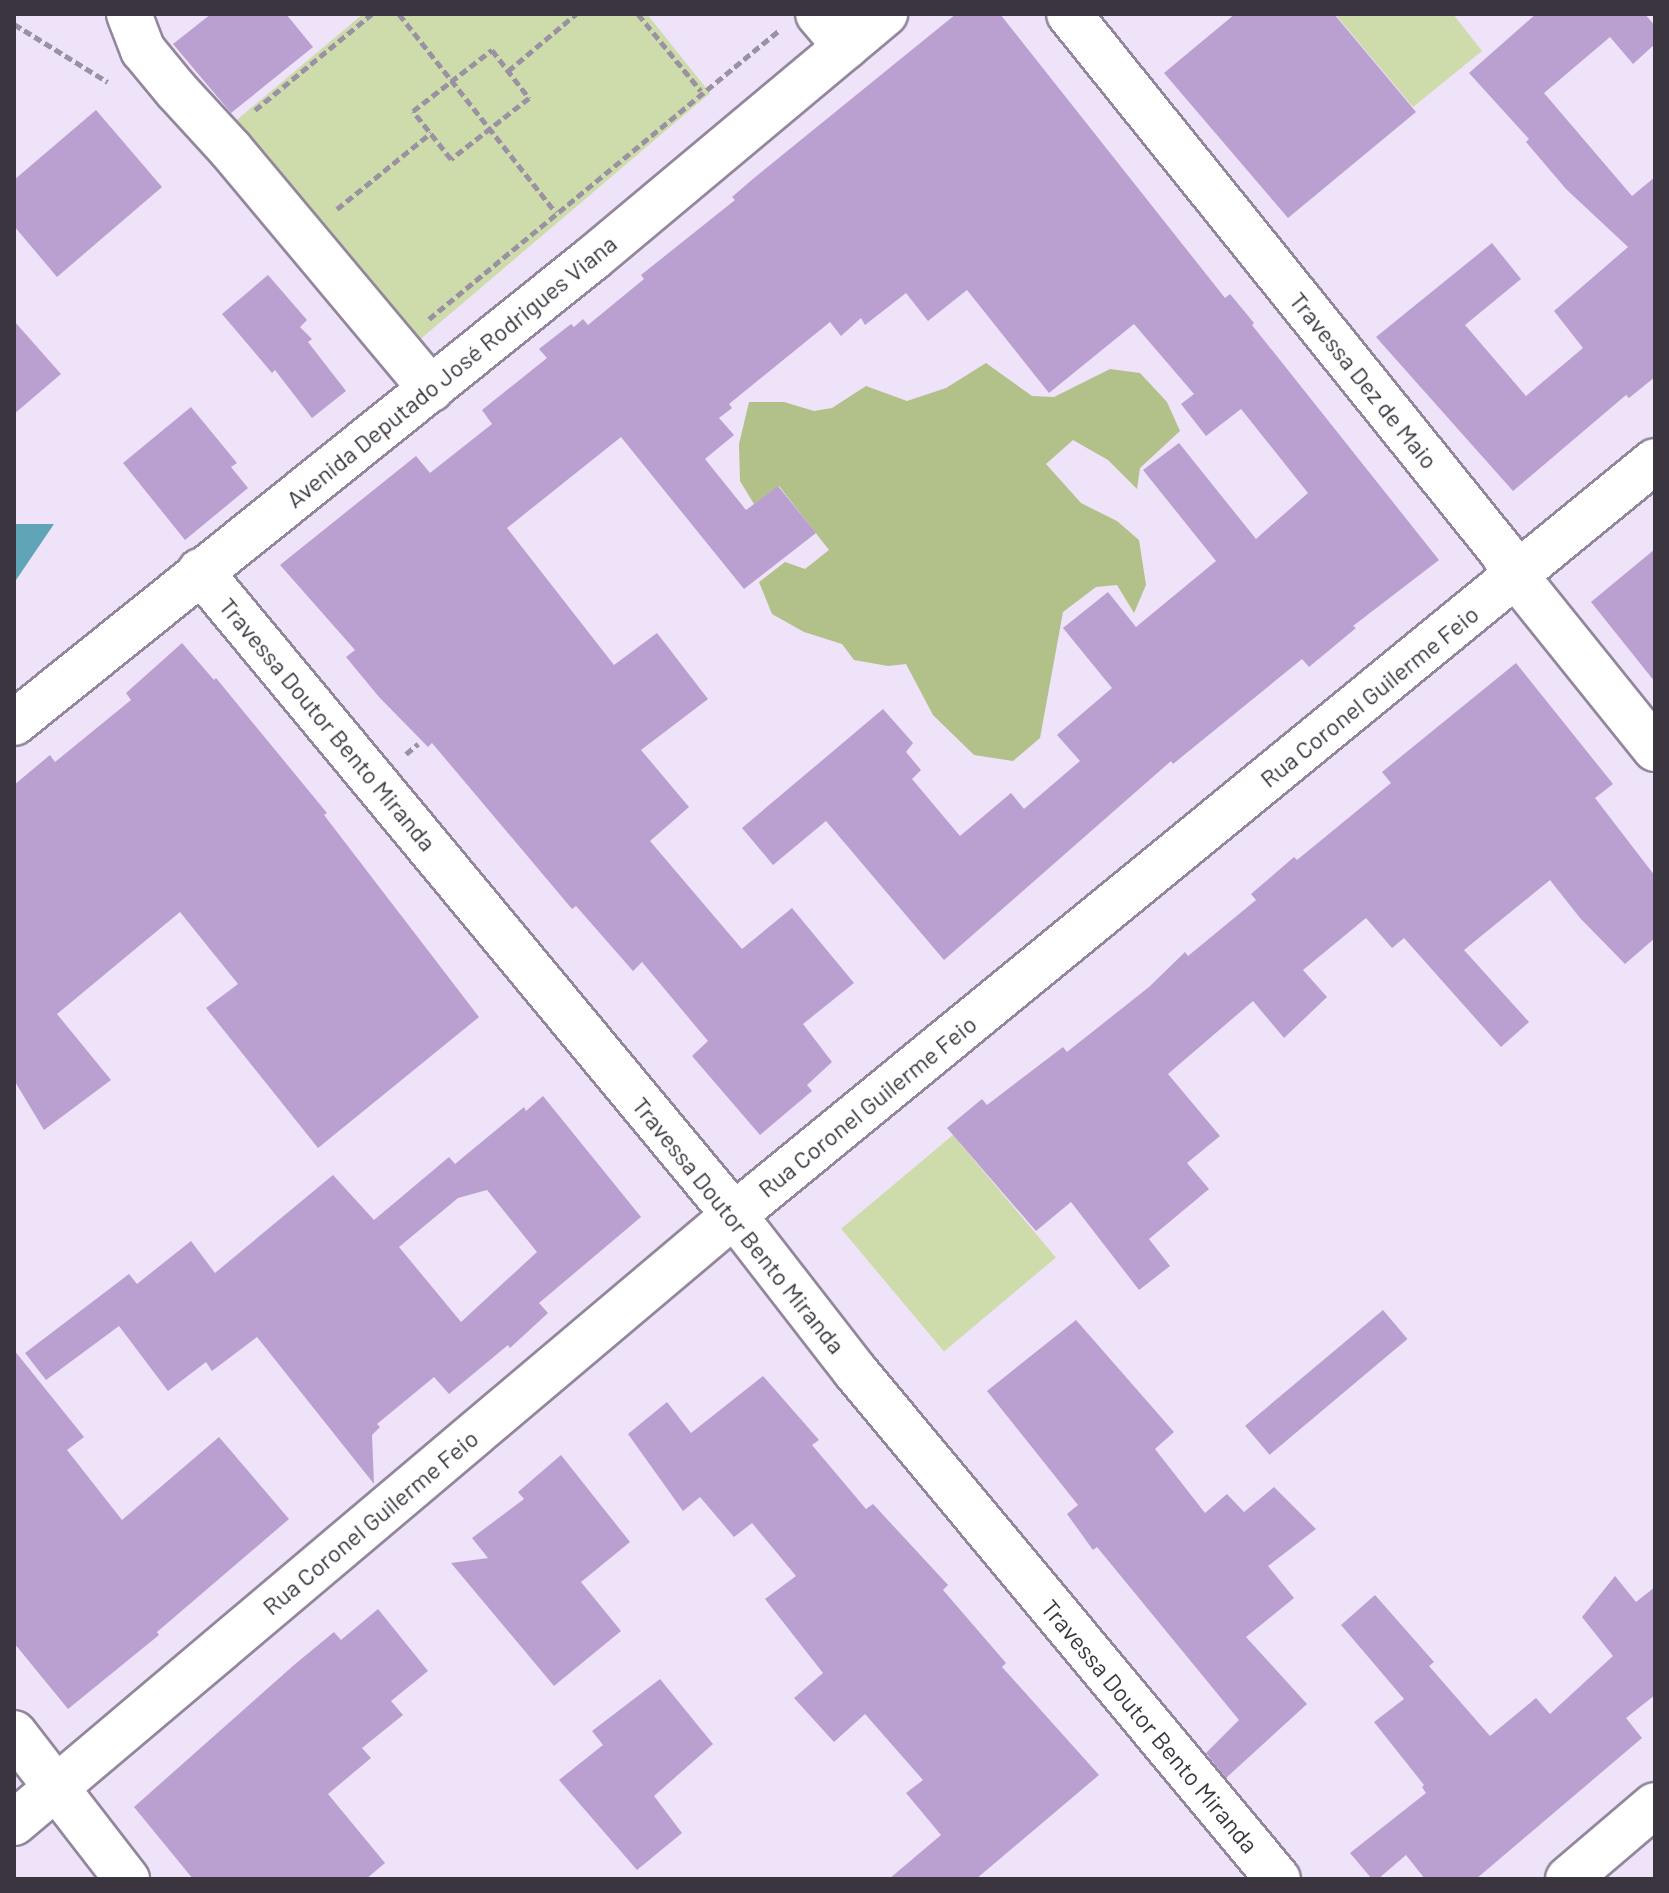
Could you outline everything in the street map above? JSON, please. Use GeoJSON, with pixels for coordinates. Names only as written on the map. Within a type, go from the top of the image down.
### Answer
{"type":"FeatureCollection","features":[{"type":"Feature","properties":{"kind":"street"},"geometry":{"type":"LineString","coordinates":[[129,14],[143,50],[242,132],[431,389]]}},
{"type":"Feature","properties":{"kind":"street","name":"Avenida Deputado José Rodrigues Viana"},"geometry":{"type":"LineString","coordinates":[[14,723],[431,389],[885,14]]}},
{"type":"Feature","properties":{"kind":"street","name":"Travessa Dez de Maio"},"geometry":{"type":"LineString","coordinates":[[1069,14],[1502,552],[1516,576],[1655,749]]}},
{"type":"Feature","properties":{"kind":"street"},"geometry":{"type":"LineString","coordinates":[[803,18],[846,47]]}},
{"type":"Feature","properties":{"kind":"street","name":"Rua Coronel Guilerme Feio"},"geometry":{"type":"LineString","coordinates":[[14,1823],[734,1215],[1655,461]]}},
{"type":"Feature","properties":{"kind":"street","name":"Travessa Doutor Bento Miranda"},"geometry":{"type":"LineString","coordinates":[[200,571],[734,1215],[855,1371],[1278,1879]]}},
{"type":"Feature","properties":{"kind":"street"},"geometry":{"type":"LineString","coordinates":[[14,1733],[127,1879]]}},
{"type":"Feature","properties":{"kind":"street"},"geometry":{"type":"LineString","coordinates":[[1568,1879],[1655,1805]]}},
{"type":"Feature","properties":{"kind":"path"},"geometry":{"type":"LineString","coordinates":[[242,132],[372,14]]}},
{"type":"Feature","properties":{"kind":"path"},"geometry":{"type":"LineString","coordinates":[[399,14],[556,213]]}},
{"type":"Feature","properties":{"kind":"path"},"geometry":{"type":"LineString","coordinates":[[508,71],[576,14]]}},
{"type":"Feature","properties":{"kind":"path"},"geometry":{"type":"LineString","coordinates":[[638,14],[701,91]]}},
{"type":"Feature","properties":{"kind":"path"},"geometry":{"type":"LineString","coordinates":[[419,328],[701,91],[803,18]]}},
{"type":"Feature","properties":{"kind":"path"},"geometry":{"type":"LineString","coordinates":[[492,50],[508,71],[529,98],[451,159],[413,111],[492,50]]}},
{"type":"Feature","properties":{"kind":"path"},"geometry":{"type":"LineString","coordinates":[[336,210],[431,133]]}},
{"type":"Feature","properties":{"kind":"green space"},"geometry":{"type":"Polygon","coordinates":[[[363,14],[647,14],[710,93],[417,342],[232,124],[363,14]]]}},
{"type":"Feature","properties":{"kind":"green space"},"geometry":{"type":"Polygon","coordinates":[[[1335,14],[1453,14],[1482,51],[1413,107],[1335,14]]]}},
{"type":"Feature","properties":{"kind":"green space"},"geometry":{"type":"Polygon","coordinates":[[[986,363],[1032,396],[1054,397],[1110,369],[1140,373],[1167,402],[1180,431],[1140,468],[1137,489],[1108,460],[1073,440],[1046,464],[1081,503],[1117,521],[1139,540],[1146,585],[1134,613],[1117,585],[1096,587],[1063,612],[1040,738],[1013,761],[974,755],[933,715],[906,664],[888,666],[854,660],[842,644],[804,632],[772,614],[759,582],[785,562],[805,569],[829,550],[779,486],[754,504],[740,481],[739,444],[749,402],[784,402],[814,411],[832,408],[866,386],[907,401],[946,388],[986,363]]]}},
{"type":"Feature","properties":{"kind":"green space"},"geometry":{"type":"Polygon","coordinates":[[[953,1135],[1056,1258],[944,1351],[841,1229],[953,1135]]]}},
{"type":"Feature","properties":{"kind":"water"},"geometry":{"type":"Polygon","coordinates":[[[14,524],[54,524],[14,583],[14,524]]]}},
{"type":"Feature","properties":{"kind":"building"},"geometry":{"type":"Polygon","coordinates":[[[211,14],[286,14],[313,47],[231,113],[173,44],[211,14]]]}},
{"type":"Feature","properties":{"kind":"building"},"geometry":{"type":"Polygon","coordinates":[[[956,14],[1000,14],[1225,298],[1230,294],[1254,323],[1252,325],[1439,560],[1353,626],[1356,628],[1309,667],[1302,659],[1173,764],[1171,761],[944,960],[826,821],[773,865],[742,828],[883,709],[913,743],[906,752],[921,770],[912,779],[960,836],[1011,793],[1024,809],[1080,761],[1057,735],[1112,688],[1063,628],[1108,592],[1136,627],[1216,561],[1143,470],[1179,443],[1256,539],[1308,493],[1241,409],[1206,436],[1181,404],[1194,394],[1134,324],[1049,393],[967,290],[928,321],[906,293],[865,325],[861,318],[841,336],[830,322],[729,404],[732,408],[719,418],[734,435],[705,459],[746,510],[778,486],[816,533],[744,589],[621,437],[507,528],[614,665],[657,633],[708,699],[641,750],[689,807],[650,841],[742,949],[792,908],[854,983],[803,1024],[832,1062],[807,1085],[812,1091],[760,1135],[692,1056],[708,1041],[642,962],[633,971],[576,906],[572,909],[432,743],[428,747],[379,697],[346,657],[355,650],[280,565],[416,456],[430,473],[492,424],[482,410],[547,358],[539,349],[571,324],[574,327],[583,319],[588,325],[644,279],[641,275],[735,200],[732,197],[754,178],[956,14]]]}},
{"type":"Feature","properties":{"kind":"building"},"geometry":{"type":"Polygon","coordinates":[[[1235,14],[1334,14],[1416,112],[1288,218],[1164,73],[1235,14]]]}},
{"type":"Feature","properties":{"kind":"building"},"geometry":{"type":"Polygon","coordinates":[[[1536,14],[1645,14],[1655,26],[1655,44],[1633,64],[1610,37],[1544,93],[1632,196],[1655,177],[1655,377],[1629,398],[1626,395],[1513,491],[1376,337],[1492,243],[1521,279],[1465,325],[1526,396],[1583,348],[1554,311],[1628,247],[1566,189],[1526,142],[1529,139],[1469,73],[1536,14]]]}},
{"type":"Feature","properties":{"kind":"building"},"geometry":{"type":"Polygon","coordinates":[[[96,110],[162,187],[57,277],[14,226],[14,180],[96,110]]]}},
{"type":"Feature","properties":{"kind":"building"},"geometry":{"type":"Polygon","coordinates":[[[268,275],[307,320],[300,327],[312,339],[308,342],[346,391],[312,418],[275,370],[272,373],[222,314],[268,275]]]}},
{"type":"Feature","properties":{"kind":"building"},"geometry":{"type":"Polygon","coordinates":[[[14,321],[61,374],[14,414],[14,321]]]}},
{"type":"Feature","properties":{"kind":"building"},"geometry":{"type":"Polygon","coordinates":[[[191,407],[237,463],[231,467],[248,488],[185,540],[123,463],[191,407]]]}},
{"type":"Feature","properties":{"kind":"building"},"geometry":{"type":"Polygon","coordinates":[[[1655,549],[1655,682],[1591,602],[1655,549]]]}},
{"type":"Feature","properties":{"kind":"building"},"geometry":{"type":"Polygon","coordinates":[[[182,643],[214,680],[216,678],[327,813],[324,815],[479,1017],[318,1148],[206,1008],[238,984],[180,912],[57,1014],[111,1080],[44,1130],[14,1080],[14,785],[50,755],[55,762],[131,700],[126,693],[182,643]]]}},
{"type":"Feature","properties":{"kind":"building"},"geometry":{"type":"Polygon","coordinates":[[[1516,663],[1613,784],[1595,798],[1655,876],[1655,938],[1625,964],[1580,918],[1550,880],[1464,950],[1529,1022],[1501,1047],[1404,938],[1392,948],[1366,918],[1303,970],[1327,997],[1284,1038],[1253,1001],[1168,1074],[1220,1136],[1187,1163],[1209,1189],[1149,1239],[1170,1266],[1139,1290],[1071,1202],[1036,1231],[947,1128],[982,1099],[987,1105],[1063,1047],[1067,1052],[1149,987],[1185,952],[1188,956],[1256,900],[1251,894],[1294,857],[1297,860],[1391,783],[1382,772],[1516,663]]]}},
{"type":"Feature","properties":{"kind":"building"},"geometry":{"type":"Polygon","coordinates":[[[543,1096],[641,1217],[539,1303],[548,1313],[510,1348],[508,1345],[449,1394],[434,1377],[377,1424],[380,1427],[372,1435],[374,1484],[257,1337],[212,1371],[206,1362],[168,1391],[119,1326],[46,1380],[25,1353],[129,1274],[137,1284],[191,1241],[215,1273],[333,1175],[374,1220],[449,1157],[455,1164],[524,1107],[526,1111],[543,1096]],[[487,1190],[458,1198],[399,1247],[461,1322],[537,1252],[487,1190]]]}},
{"type":"Feature","properties":{"kind":"building"},"geometry":{"type":"Polygon","coordinates":[[[1383,1310],[1407,1339],[1270,1455],[1245,1426],[1383,1310]]]}},
{"type":"Feature","properties":{"kind":"building"},"geometry":{"type":"Polygon","coordinates":[[[1076,1320],[1174,1432],[1155,1449],[1205,1513],[1227,1494],[1244,1512],[1274,1487],[1316,1529],[1268,1566],[1294,1598],[1246,1637],[1307,1704],[1226,1778],[1206,1753],[1239,1720],[1097,1547],[1093,1550],[1067,1514],[1078,1505],[987,1391],[1076,1320]]]}},
{"type":"Feature","properties":{"kind":"building"},"geometry":{"type":"Polygon","coordinates":[[[14,1350],[84,1437],[67,1450],[122,1520],[219,1437],[289,1519],[157,1632],[159,1635],[68,1709],[14,1643],[14,1350]]]}},
{"type":"Feature","properties":{"kind":"building"},"geometry":{"type":"Polygon","coordinates":[[[763,1376],[819,1440],[812,1445],[866,1509],[873,1504],[948,1585],[943,1590],[1006,1663],[1002,1667],[1099,1775],[976,1879],[889,1879],[941,1835],[906,1793],[923,1780],[865,1714],[834,1742],[794,1698],[823,1673],[765,1599],[796,1576],[752,1523],[734,1537],[700,1497],[683,1511],[628,1434],[667,1402],[691,1433],[763,1376]]]}},
{"type":"Feature","properties":{"kind":"building"},"geometry":{"type":"Polygon","coordinates":[[[561,1455],[630,1542],[581,1582],[621,1631],[554,1686],[451,1563],[488,1558],[472,1538],[524,1499],[518,1492],[561,1455]]]}},
{"type":"Feature","properties":{"kind":"building"},"geometry":{"type":"Polygon","coordinates":[[[1615,1576],[1636,1602],[1655,1587],[1655,1695],[1626,1718],[1642,1738],[1476,1879],[1425,1879],[1406,1855],[1378,1879],[1372,1879],[1350,1853],[1426,1793],[1422,1787],[1424,1785],[1374,1722],[1404,1699],[1341,1625],[1375,1595],[1434,1662],[1429,1666],[1490,1736],[1536,1698],[1550,1714],[1613,1656],[1582,1617],[1615,1576]]]}},
{"type":"Feature","properties":{"kind":"building"},"geometry":{"type":"Polygon","coordinates":[[[378,1609],[428,1671],[391,1701],[403,1715],[362,1748],[371,1758],[328,1794],[385,1863],[366,1879],[193,1879],[134,1807],[334,1632],[341,1640],[378,1609]]]}},
{"type":"Feature","properties":{"kind":"building"},"geometry":{"type":"Polygon","coordinates":[[[660,1679],[713,1744],[654,1796],[682,1833],[637,1870],[559,1780],[603,1745],[592,1731],[660,1679]]]}}]}
